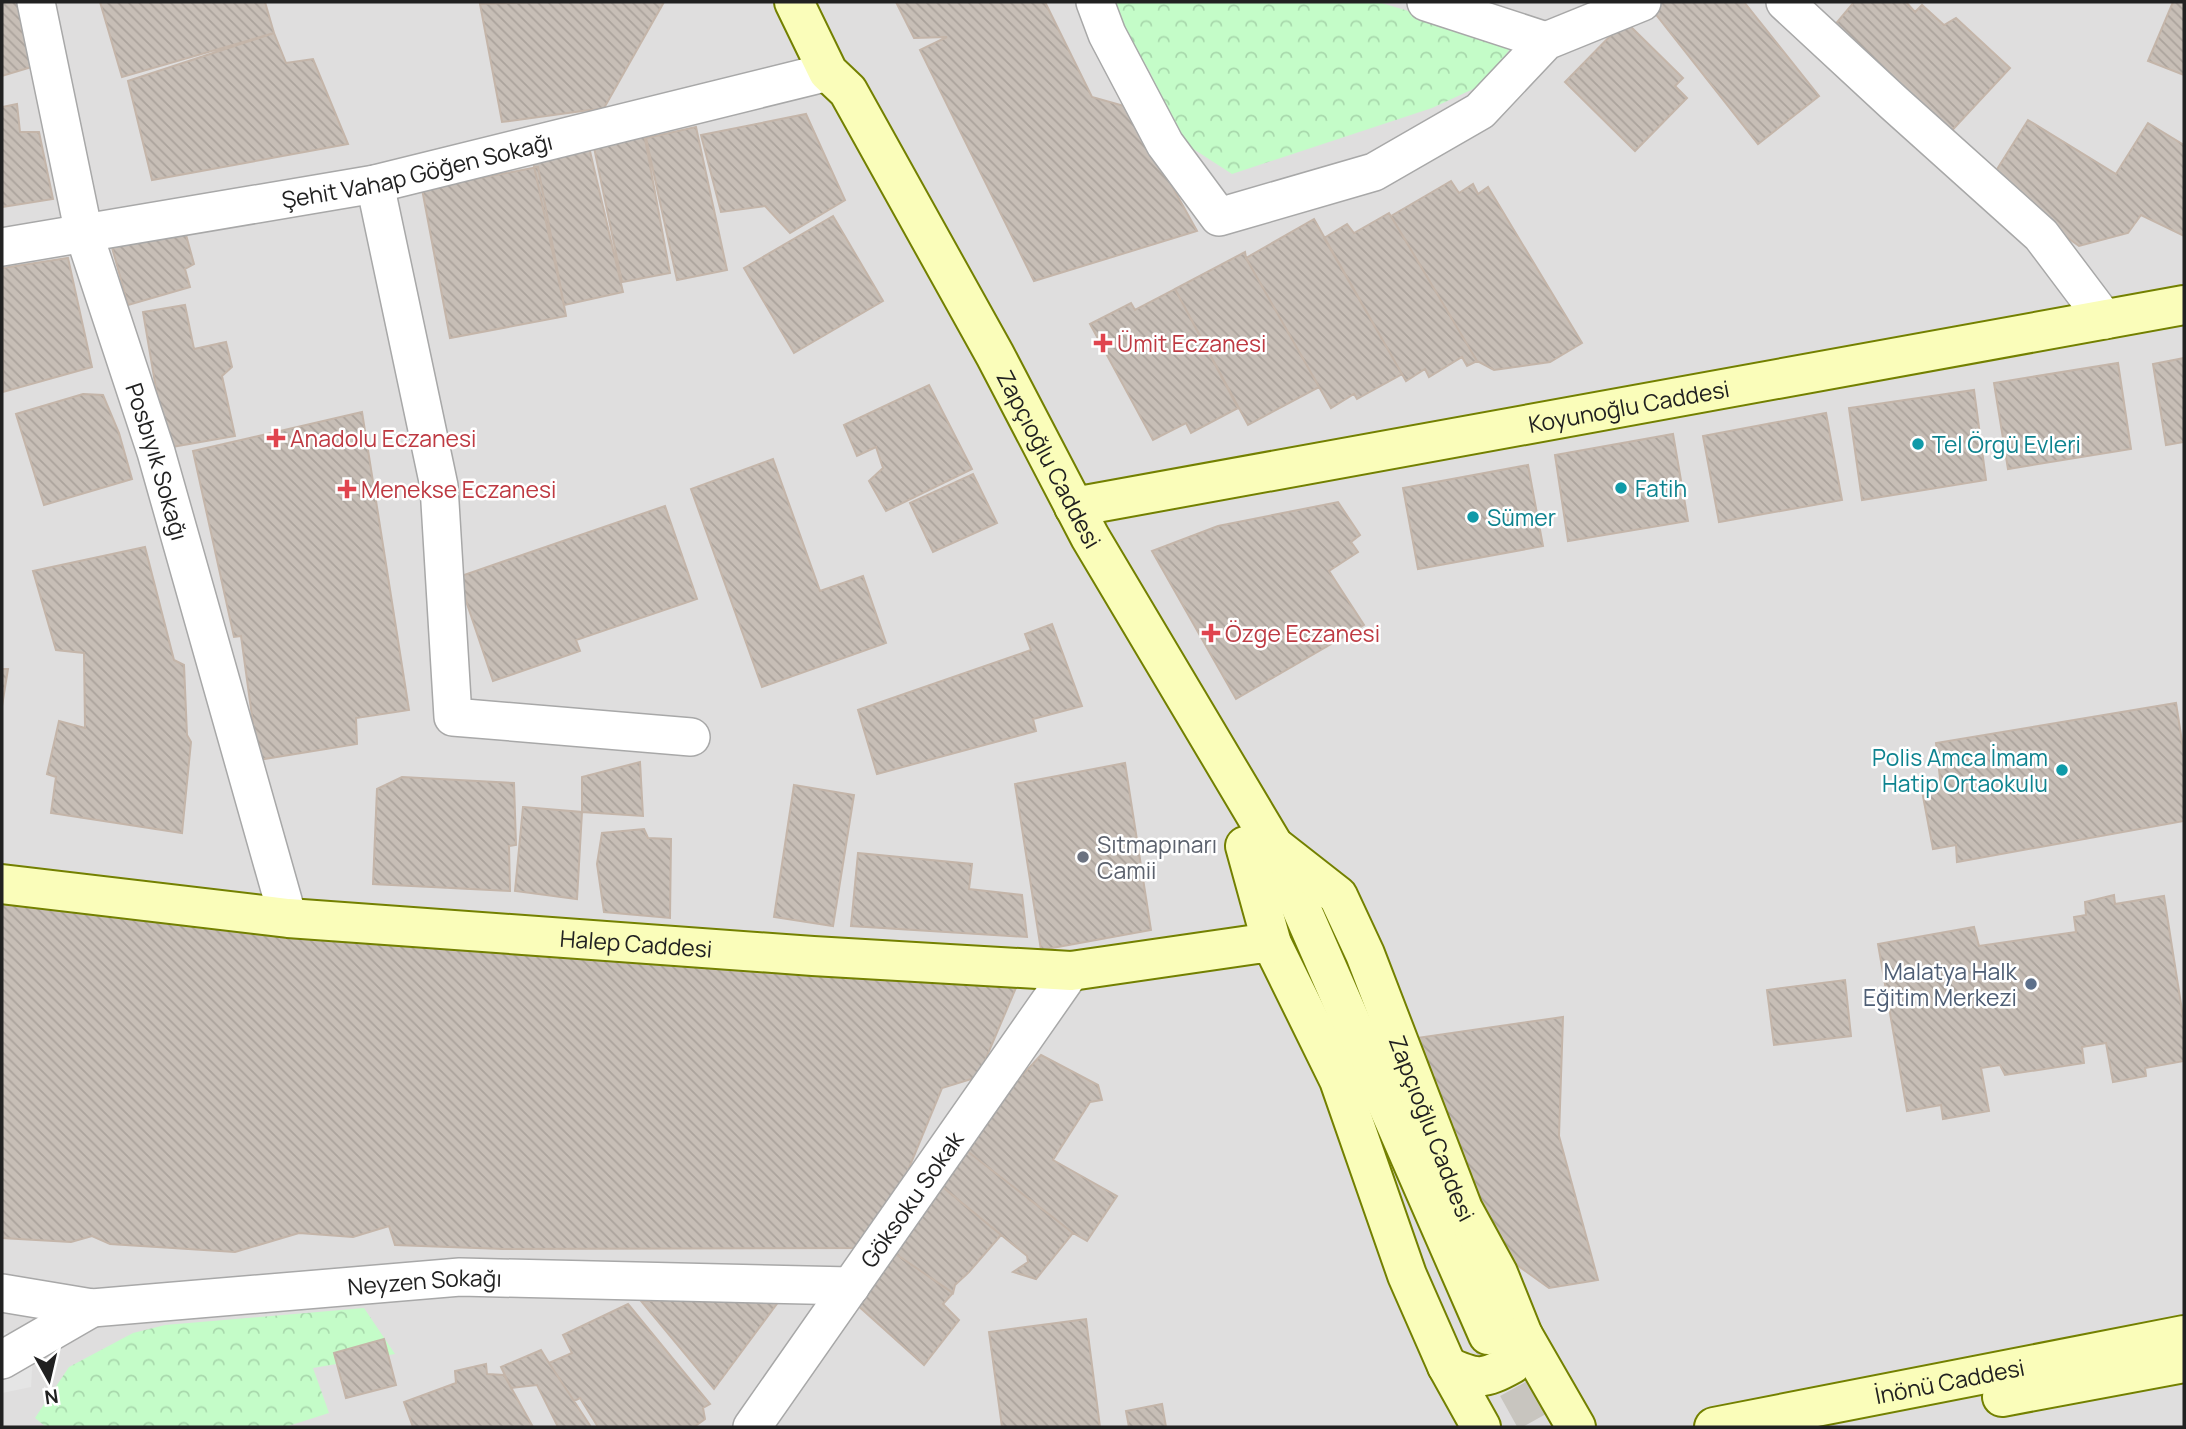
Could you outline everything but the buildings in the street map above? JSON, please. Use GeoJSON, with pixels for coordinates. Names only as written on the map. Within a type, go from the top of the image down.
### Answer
{"type":"FeatureCollection","features":[{"type":"Feature","properties":{"kind":"main road","name":"Zapçıoğlu Caddesi"},"geometry":{"type":"LineString","coordinates":[[794,2],[828,72],[848,91],[995,355],[1074,507],[1260,846],[1341,1001],[1506,1335],[1576,1427]]}},
{"type":"Feature","properties":{"kind":"main road","name":"Zapçıoğlu Caddesi"},"geometry":{"type":"LineString","coordinates":[[828,72],[827,101],[1059,527],[1260,846],[1338,897],[1365,954],[1463,1209],[1497,1273],[1506,1335]]}},
{"type":"Feature","properties":{"kind":"main road","name":"Koyunoğlu Caddesi"},"geometry":{"type":"LineString","coordinates":[[1074,507],[2184,305]]}},
{"type":"Feature","properties":{"kind":"main road","name":"Zapçıoğlu Caddesi"},"geometry":{"type":"LineString","coordinates":[[1260,846],[1272,944],[1339,1080],[1407,1275],[1447,1366],[1481,1427]]}},
{"type":"Feature","properties":{"kind":"main road","name":"Halep Caddesi"},"geometry":{"type":"LineString","coordinates":[[2,884],[288,918],[813,956],[1071,971],[1272,944]]}},
{"type":"Feature","properties":{"kind":"main road"},"geometry":{"type":"LineString","coordinates":[[1447,1366],[1473,1377],[1493,1375],[1512,1364],[1506,1335]]}},
{"type":"Feature","properties":{"kind":"main road","name":"İnönü Caddesi"},"geometry":{"type":"LineString","coordinates":[[1714,1427],[2184,1335]]}},
{"type":"Feature","properties":{"kind":"main road","name":"İnönü Caddesi"},"geometry":{"type":"LineString","coordinates":[[1839,1427],[2184,1363]]}},
{"type":"Feature","properties":{"kind":"street","name":"Posbıyık Sokağı"},"geometry":{"type":"LineString","coordinates":[[36,2],[84,234],[160,465],[288,918]]}},
{"type":"Feature","properties":{"kind":"street"},"geometry":{"type":"LineString","coordinates":[[1095,2],[1107,34],[1165,144],[1219,217],[1374,172],[1480,111],[1546,41],[1642,2]]}},
{"type":"Feature","properties":{"kind":"street"},"geometry":{"type":"LineString","coordinates":[[1426,2],[1546,41]]}},
{"type":"Feature","properties":{"kind":"street"},"geometry":{"type":"LineString","coordinates":[[1785,2],[2041,235],[2105,320]]}},
{"type":"Feature","properties":{"kind":"street","name":"Şehit Vahap Göğen Sokağı"},"geometry":{"type":"LineString","coordinates":[[2,247],[375,184],[828,72]]}},
{"type":"Feature","properties":{"kind":"street"},"geometry":{"type":"LineString","coordinates":[[375,184],[439,486],[453,717],[691,737]]}},
{"type":"Feature","properties":{"kind":"street","name":"Göksoku Sokak"},"geometry":{"type":"LineString","coordinates":[[752,1427],[1071,971]]}},
{"type":"Feature","properties":{"kind":"street","name":"Neyzen Sokağı"},"geometry":{"type":"LineString","coordinates":[[2,1293],[92,1308],[460,1277],[851,1286]]}},
{"type":"Feature","properties":{"kind":"street"},"geometry":{"type":"LineString","coordinates":[[2,1360],[92,1308]]}},
{"type":"Feature","properties":{"kind":"shaded area"},"geometry":{"type":"Polygon","coordinates":[[[2,2],[2184,2],[2184,1427],[2,1427],[2,2]]]}},
{"type":"Feature","properties":{"kind":"shaded area"},"geometry":{"type":"Polygon","coordinates":[[[2,1332],[34,1339],[31,1387],[2,1393],[2,1332]]]}},
{"type":"Feature","properties":{"kind":"green space"},"geometry":{"type":"Polygon","coordinates":[[[1105,2],[1378,2],[1476,31],[1510,49],[1484,84],[1432,108],[1232,174],[1181,141],[1149,70],[1105,2]]]}},
{"type":"Feature","properties":{"kind":"green space"},"geometry":{"type":"Polygon","coordinates":[[[364,1308],[395,1354],[313,1368],[329,1413],[285,1427],[46,1427],[35,1418],[69,1367],[133,1333],[165,1325],[364,1308]]]}},
{"type":"Feature","properties":{"kind":"tunnel"},"geometry":{"type":"LineString","coordinates":[[1489,1337],[1539,1427]]}},
{"type":"Feature","properties":{"kind":"place","name":"Ümit Eczanesi"},"geometry":{"type":"Point","coordinates":[1103,343]}},
{"type":"Feature","properties":{"kind":"place","name":"Anadolu Eczanesi"},"geometry":{"type":"Point","coordinates":[276,438]}},
{"type":"Feature","properties":{"kind":"place","name":"Tel Örgü Evleri"},"geometry":{"type":"Point","coordinates":[1918,444]}},
{"type":"Feature","properties":{"kind":"place","name":"Fatih"},"geometry":{"type":"Point","coordinates":[1621,488]}},
{"type":"Feature","properties":{"kind":"place","name":"Menekse Eczanesi"},"geometry":{"type":"Point","coordinates":[347,489]}},
{"type":"Feature","properties":{"kind":"place","name":"Sümer"},"geometry":{"type":"Point","coordinates":[1473,517]}},
{"type":"Feature","properties":{"kind":"place","name":"Özge Eczanesi"},"geometry":{"type":"Point","coordinates":[1211,633]}},
{"type":"Feature","properties":{"kind":"place","name":"Polis Amca İmam Hatip Ortaokulu"},"geometry":{"type":"Point","coordinates":[2062,770]}},
{"type":"Feature","properties":{"kind":"place","name":"Sıtmapınarı Camii"},"geometry":{"type":"Point","coordinates":[1083,857]}},
{"type":"Feature","properties":{"kind":"place","name":"Malatya Halk Eğitim Merkezi"},"geometry":{"type":"Point","coordinates":[2031,984]}}]}
